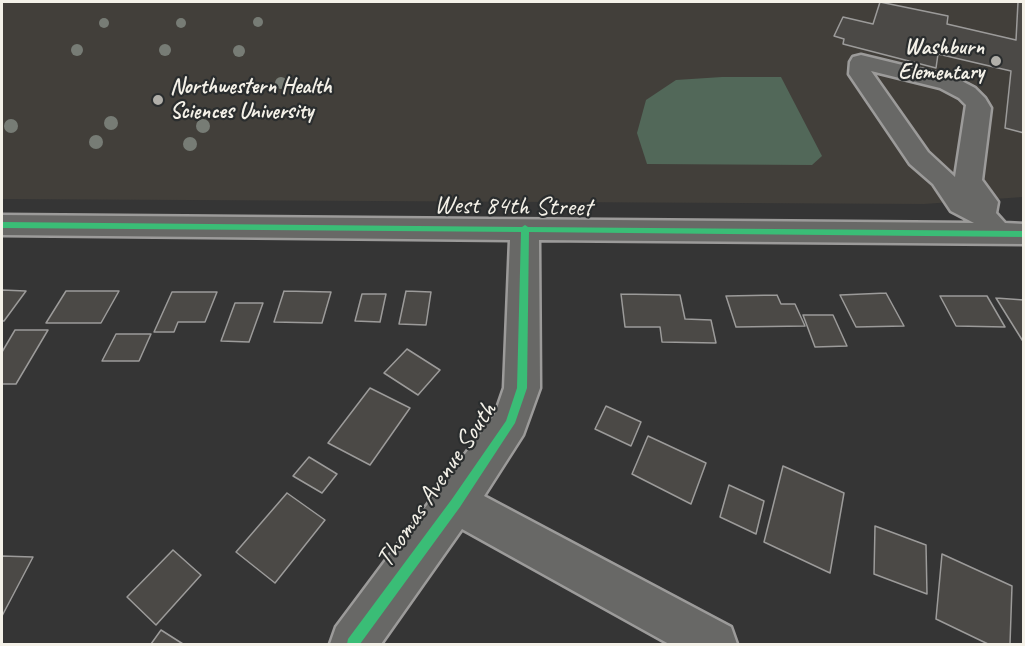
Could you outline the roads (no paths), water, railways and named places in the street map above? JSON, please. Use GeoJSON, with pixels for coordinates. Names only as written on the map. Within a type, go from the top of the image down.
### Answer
{"type":"FeatureCollection","features":[{"type":"Feature","properties":{"kind":"street"},"geometry":{"type":"LineString","coordinates":[[861,62],[948,84],[972,98],[979,108],[968,181],[1001,227],[961,204],[935,171],[919,158],[860,74],[861,62]]}},
{"type":"Feature","properties":{"kind":"street"},"geometry":{"type":"LineString","coordinates":[[935,171],[969,171]]}},
{"type":"Feature","properties":{"kind":"street","name":"West 84th Street"},"geometry":{"type":"LineString","coordinates":[[2,225],[525,228],[1001,227]]}},
{"type":"Feature","properties":{"kind":"street","name":"Thomas Avenue South"},"geometry":{"type":"LineString","coordinates":[[353,645],[456,503],[510,423],[522,388],[525,228]]}},
{"type":"Feature","properties":{"kind":"street"},"geometry":{"type":"LineString","coordinates":[[456,503],[714,645]]}},
{"type":"Feature","properties":{"kind":"place","name":"Washburn Elementary"},"geometry":{"type":"Point","coordinates":[996,61]}},
{"type":"Feature","properties":{"kind":"place","name":"Northwestern Health Sciences University"},"geometry":{"type":"Point","coordinates":[158,100]}}]}
